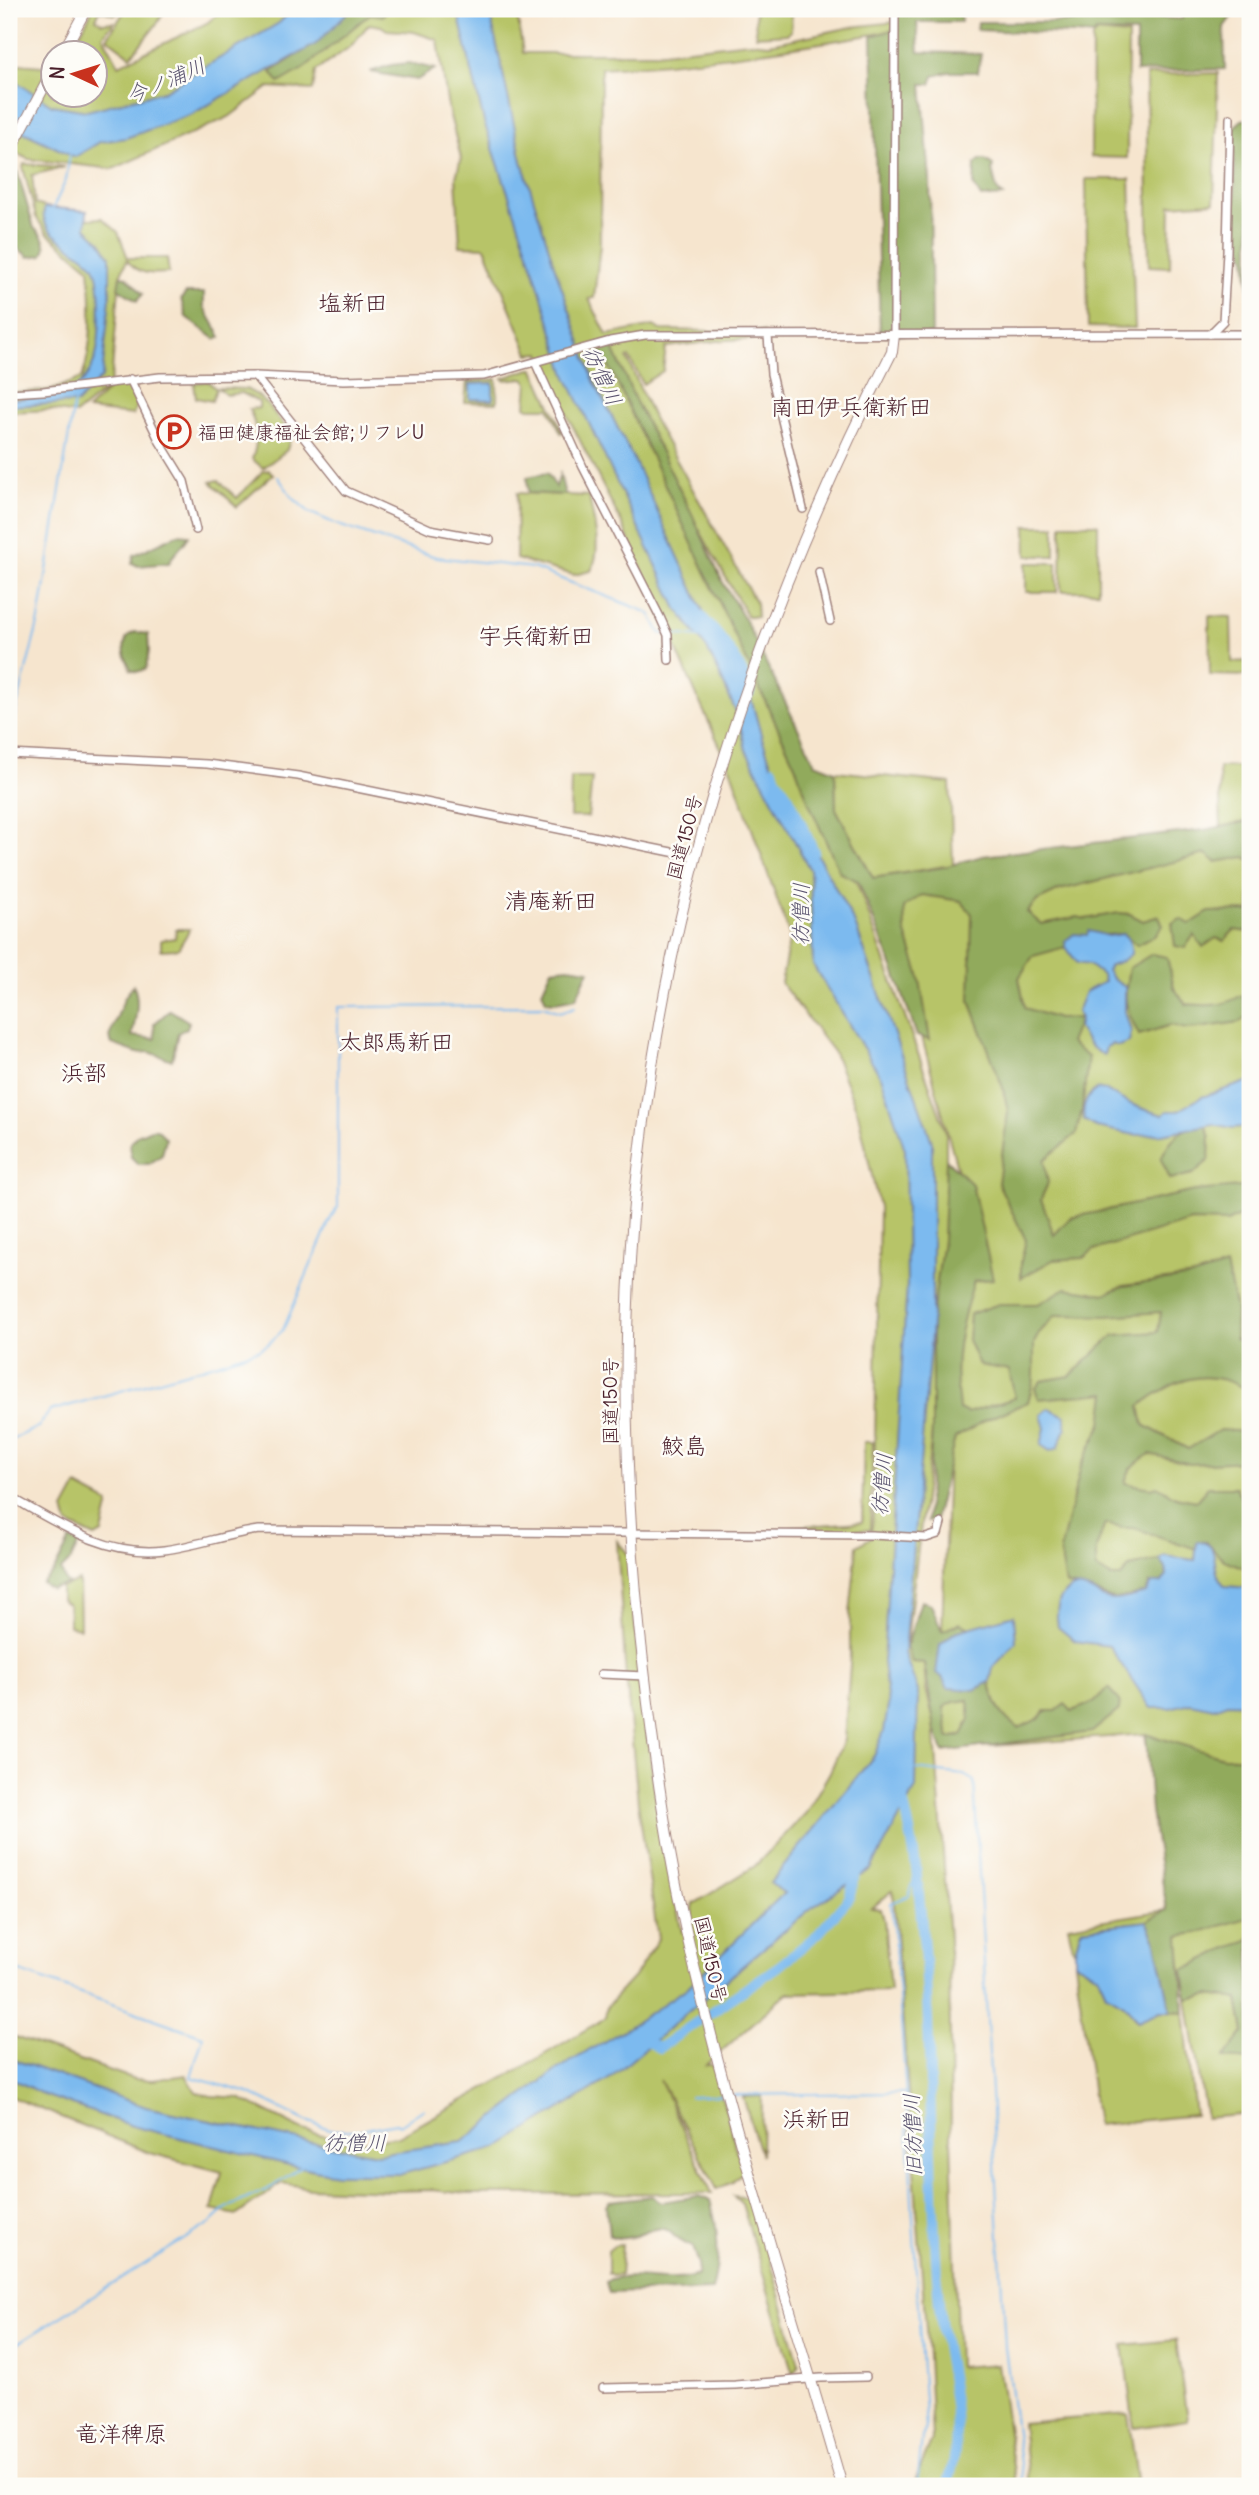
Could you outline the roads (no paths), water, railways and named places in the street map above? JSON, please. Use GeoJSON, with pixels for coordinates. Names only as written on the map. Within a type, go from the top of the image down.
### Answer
{"type":"FeatureCollection","features":[{"type":"Feature","properties":{"kind":"highway"},"geometry":{"type":"LineString","coordinates":[[70,38],[86,9]]}},
{"type":"Feature","properties":{"kind":"highway"},"geometry":{"type":"LineString","coordinates":[[9,153],[38,98]]}},
{"type":"Feature","properties":{"kind":"highway","name":"国道150号"},"geometry":{"type":"LineString","coordinates":[[842,2486],[709,2028],[662,1808],[631,1534],[626,1396],[633,1214],[650,1075],[663,1002],[696,857],[729,739],[788,575],[834,468],[892,352],[894,335]]}},
{"type":"Feature","properties":{"kind":"street"},"geometry":{"type":"LineString","coordinates":[[894,335],[895,9]]}},
{"type":"Feature","properties":{"kind":"street"},"geometry":{"type":"LineString","coordinates":[[1209,334],[1223,321],[1230,118]]}},
{"type":"Feature","properties":{"kind":"street"},"geometry":{"type":"LineString","coordinates":[[9,393],[130,379],[193,375],[344,380],[470,377],[503,373],[610,341],[645,335],[1250,334]]}},
{"type":"Feature","properties":{"kind":"street"},"geometry":{"type":"LineString","coordinates":[[768,336],[771,374],[803,509]]}},
{"type":"Feature","properties":{"kind":"street"},"geometry":{"type":"LineString","coordinates":[[536,363],[583,467],[664,626],[670,645],[668,660]]}},
{"type":"Feature","properties":{"kind":"street"},"geometry":{"type":"LineString","coordinates":[[255,376],[346,491],[430,529],[491,540]]}},
{"type":"Feature","properties":{"kind":"street"},"geometry":{"type":"LineString","coordinates":[[130,379],[160,442],[184,481],[196,530]]}},
{"type":"Feature","properties":{"kind":"street"},"geometry":{"type":"LineString","coordinates":[[819,572],[830,621]]}},
{"type":"Feature","properties":{"kind":"street"},"geometry":{"type":"LineString","coordinates":[[9,754],[159,760],[249,768],[696,857]]}},
{"type":"Feature","properties":{"kind":"street"},"geometry":{"type":"LineString","coordinates":[[9,1496],[85,1538],[112,1547],[144,1551],[178,1548],[240,1532],[259,1530],[933,1537],[940,1530],[941,1523]]}},
{"type":"Feature","properties":{"kind":"street"},"geometry":{"type":"LineString","coordinates":[[601,1674],[645,1676]]}},
{"type":"Feature","properties":{"kind":"street"},"geometry":{"type":"LineString","coordinates":[[603,2388],[735,2385],[866,2377]]}},
{"type":"Feature","properties":{"kind":"water"},"geometry":{"type":"Polygon","coordinates":[[[293,9],[351,9],[316,44],[192,114],[126,138],[100,142],[75,157],[9,125],[9,77],[38,96],[38,108],[87,111],[108,108],[108,106],[164,91],[279,23],[293,9]]]}},
{"type":"Feature","properties":{"kind":"water"},"geometry":{"type":"Polygon","coordinates":[[[457,9],[489,9],[522,161],[594,381],[634,460],[710,626],[747,684],[777,780],[855,924],[932,1142],[932,1323],[904,1653],[918,1691],[916,1788],[871,1869],[810,1909],[609,2079],[497,2148],[402,2174],[336,2174],[132,2126],[44,2095],[9,2077],[9,2058],[146,2107],[308,2142],[377,2154],[462,2142],[558,2069],[687,1988],[784,1893],[770,1883],[874,1756],[884,1731],[888,1706],[883,1662],[907,1284],[905,1150],[882,1079],[813,965],[810,870],[746,750],[738,717],[719,673],[707,649],[677,609],[566,375],[484,122],[457,9]]]}},
{"type":"Feature","properties":{"kind":"water"},"geometry":{"type":"Polygon","coordinates":[[[45,207],[87,211],[86,228],[100,241],[110,256],[110,298],[102,377],[77,403],[9,406],[9,400],[72,390],[81,384],[96,355],[100,309],[96,272],[87,259],[52,233],[46,225],[45,207]]]}},
{"type":"Feature","properties":{"kind":"water"},"geometry":{"type":"Polygon","coordinates":[[[493,383],[493,400],[470,399],[470,384],[493,383]]]}},
{"type":"Feature","properties":{"kind":"water"},"geometry":{"type":"Polygon","coordinates":[[[1089,931],[1108,936],[1123,934],[1129,940],[1131,948],[1131,954],[1110,965],[1107,971],[1125,987],[1125,1012],[1131,1031],[1129,1042],[1106,1047],[1104,1055],[1083,1037],[1078,1028],[1080,1018],[1077,1012],[1085,992],[1104,982],[1102,975],[1089,965],[1077,963],[1065,941],[1074,934],[1087,935],[1089,931]]]}},
{"type":"Feature","properties":{"kind":"water"},"geometry":{"type":"Polygon","coordinates":[[[1250,1081],[1250,1123],[1244,1127],[1213,1124],[1162,1134],[1135,1135],[1096,1127],[1084,1120],[1088,1098],[1100,1089],[1163,1115],[1167,1111],[1177,1111],[1202,1097],[1250,1081]]]}},
{"type":"Feature","properties":{"kind":"water"},"geometry":{"type":"Polygon","coordinates":[[[1049,1408],[1065,1416],[1066,1429],[1058,1448],[1050,1451],[1041,1445],[1045,1428],[1041,1415],[1049,1408]]]}},
{"type":"Feature","properties":{"kind":"water"},"geometry":{"type":"Polygon","coordinates":[[[1197,1541],[1210,1547],[1217,1572],[1225,1586],[1250,1588],[1250,1704],[1227,1703],[1214,1708],[1190,1703],[1170,1708],[1151,1708],[1109,1646],[1075,1641],[1058,1627],[1059,1601],[1068,1590],[1075,1588],[1083,1588],[1110,1600],[1146,1593],[1152,1583],[1161,1583],[1167,1576],[1166,1568],[1160,1560],[1165,1556],[1195,1560],[1197,1541]]]}},
{"type":"Feature","properties":{"kind":"water"},"geometry":{"type":"Polygon","coordinates":[[[1014,1615],[1016,1642],[993,1668],[990,1682],[974,1690],[948,1688],[942,1677],[936,1673],[940,1645],[955,1632],[1014,1615]]]}},
{"type":"Feature","properties":{"kind":"water"},"geometry":{"type":"Polygon","coordinates":[[[1147,1921],[1155,1939],[1171,2011],[1160,2011],[1138,2021],[1124,2004],[1106,1993],[1098,1975],[1075,1962],[1075,1950],[1081,1929],[1147,1921]]]}},
{"type":"Feature","properties":{"kind":"waterway"},"geometry":{"type":"LineString","coordinates":[[53,208],[66,180],[70,154]]}},
{"type":"Feature","properties":{"kind":"waterway"},"geometry":{"type":"LineString","coordinates":[[9,736],[39,620],[74,403]]}},
{"type":"Feature","properties":{"kind":"waterway"},"geometry":{"type":"LineString","coordinates":[[278,477],[293,498],[309,512],[338,525],[436,557],[533,568],[647,612],[660,633],[665,634]]}},
{"type":"Feature","properties":{"kind":"waterway","name":"彷僧川"},"geometry":{"type":"LineString","coordinates":[[701,616],[730,652],[742,671],[750,693]]}},
{"type":"Feature","properties":{"kind":"waterway"},"geometry":{"type":"LineString","coordinates":[[671,634],[700,637]]}},
{"type":"Feature","properties":{"kind":"waterway","name":"彷僧川"},"geometry":{"type":"LineString","coordinates":[[773,769],[814,851]]}},
{"type":"Feature","properties":{"kind":"waterway"},"geometry":{"type":"LineString","coordinates":[[9,1441],[38,1427],[50,1411],[258,1350],[283,1330],[338,1207],[338,1007],[543,1006],[561,1012],[575,1007]]}},
{"type":"Feature","properties":{"kind":"waterway"},"geometry":{"type":"LineString","coordinates":[[916,1769],[964,1775],[974,1781],[1005,2347],[1023,2486]]}},
{"type":"Feature","properties":{"kind":"waterway","name":"旧彷僧川"},"geometry":{"type":"LineString","coordinates":[[901,1794],[914,1851],[924,1947],[936,2258],[956,2441],[947,2486]]}},
{"type":"Feature","properties":{"kind":"waterway","name":"彷僧川"},"geometry":{"type":"LineString","coordinates":[[640,2038],[659,2048],[779,1966],[819,1933],[849,1898],[858,1867]]}},
{"type":"Feature","properties":{"kind":"waterway"},"geometry":{"type":"LineString","coordinates":[[917,1869],[909,1896],[891,1903],[902,2034],[926,2428],[922,2437],[917,2486]]}},
{"type":"Feature","properties":{"kind":"waterway"},"geometry":{"type":"LineString","coordinates":[[9,1968],[203,2036],[191,2077],[249,2093],[306,2121],[333,2130],[359,2130],[396,2123],[400,2125],[424,2109]]}},
{"type":"Feature","properties":{"kind":"waterway"},"geometry":{"type":"LineString","coordinates":[[732,2095],[905,2093]]}},
{"type":"Feature","properties":{"kind":"waterway"},"geometry":{"type":"LineString","coordinates":[[690,2097],[723,2095]]}},
{"type":"Feature","properties":{"kind":"waterway"},"geometry":{"type":"LineString","coordinates":[[9,2349],[212,2222],[227,2208],[272,2187],[301,2166]]}},
{"type":"Feature","properties":{"kind":"waterway"},"geometry":{"type":"LineString","coordinates":[[844,2483],[916,2482]]}},
{"type":"Feature","properties":{"kind":"waterway"},"geometry":{"type":"LineString","coordinates":[[669,2486],[835,2483]]}},
{"type":"Feature","properties":{"kind":"place","name":"福田健康福祉会館;リフレU"},"geometry":{"type":"Point","coordinates":[174,432]}},
{"type":"Feature","properties":{"kind":"district","name":"塩新田"},"geometry":{"type":"Point","coordinates":[353,303]}},
{"type":"Feature","properties":{"kind":"district","name":"南田伊兵衛新田"},"geometry":{"type":"Point","coordinates":[851,407]}},
{"type":"Feature","properties":{"kind":"district","name":"宇兵衛新田"},"geometry":{"type":"Point","coordinates":[536,636]}},
{"type":"Feature","properties":{"kind":"district","name":"清庵新田"},"geometry":{"type":"Point","coordinates":[551,901]}},
{"type":"Feature","properties":{"kind":"district","name":"太郎馬新田"},"geometry":{"type":"Point","coordinates":[396,1042]}},
{"type":"Feature","properties":{"kind":"district","name":"浜部"},"geometry":{"type":"Point","coordinates":[84,1073]}},
{"type":"Feature","properties":{"kind":"district","name":"鮫島"},"geometry":{"type":"Point","coordinates":[684,1446]}},
{"type":"Feature","properties":{"kind":"district","name":"浜新田"},"geometry":{"type":"Point","coordinates":[817,2119]}},
{"type":"Feature","properties":{"kind":"district","name":"竜洋稗原"},"geometry":{"type":"Point","coordinates":[121,2434]}},
{"type":"Feature","properties":{"kind":"water label","name":"今ノ浦川"},"geometry":{"type":"Point","coordinates":[166,81]}}]}
